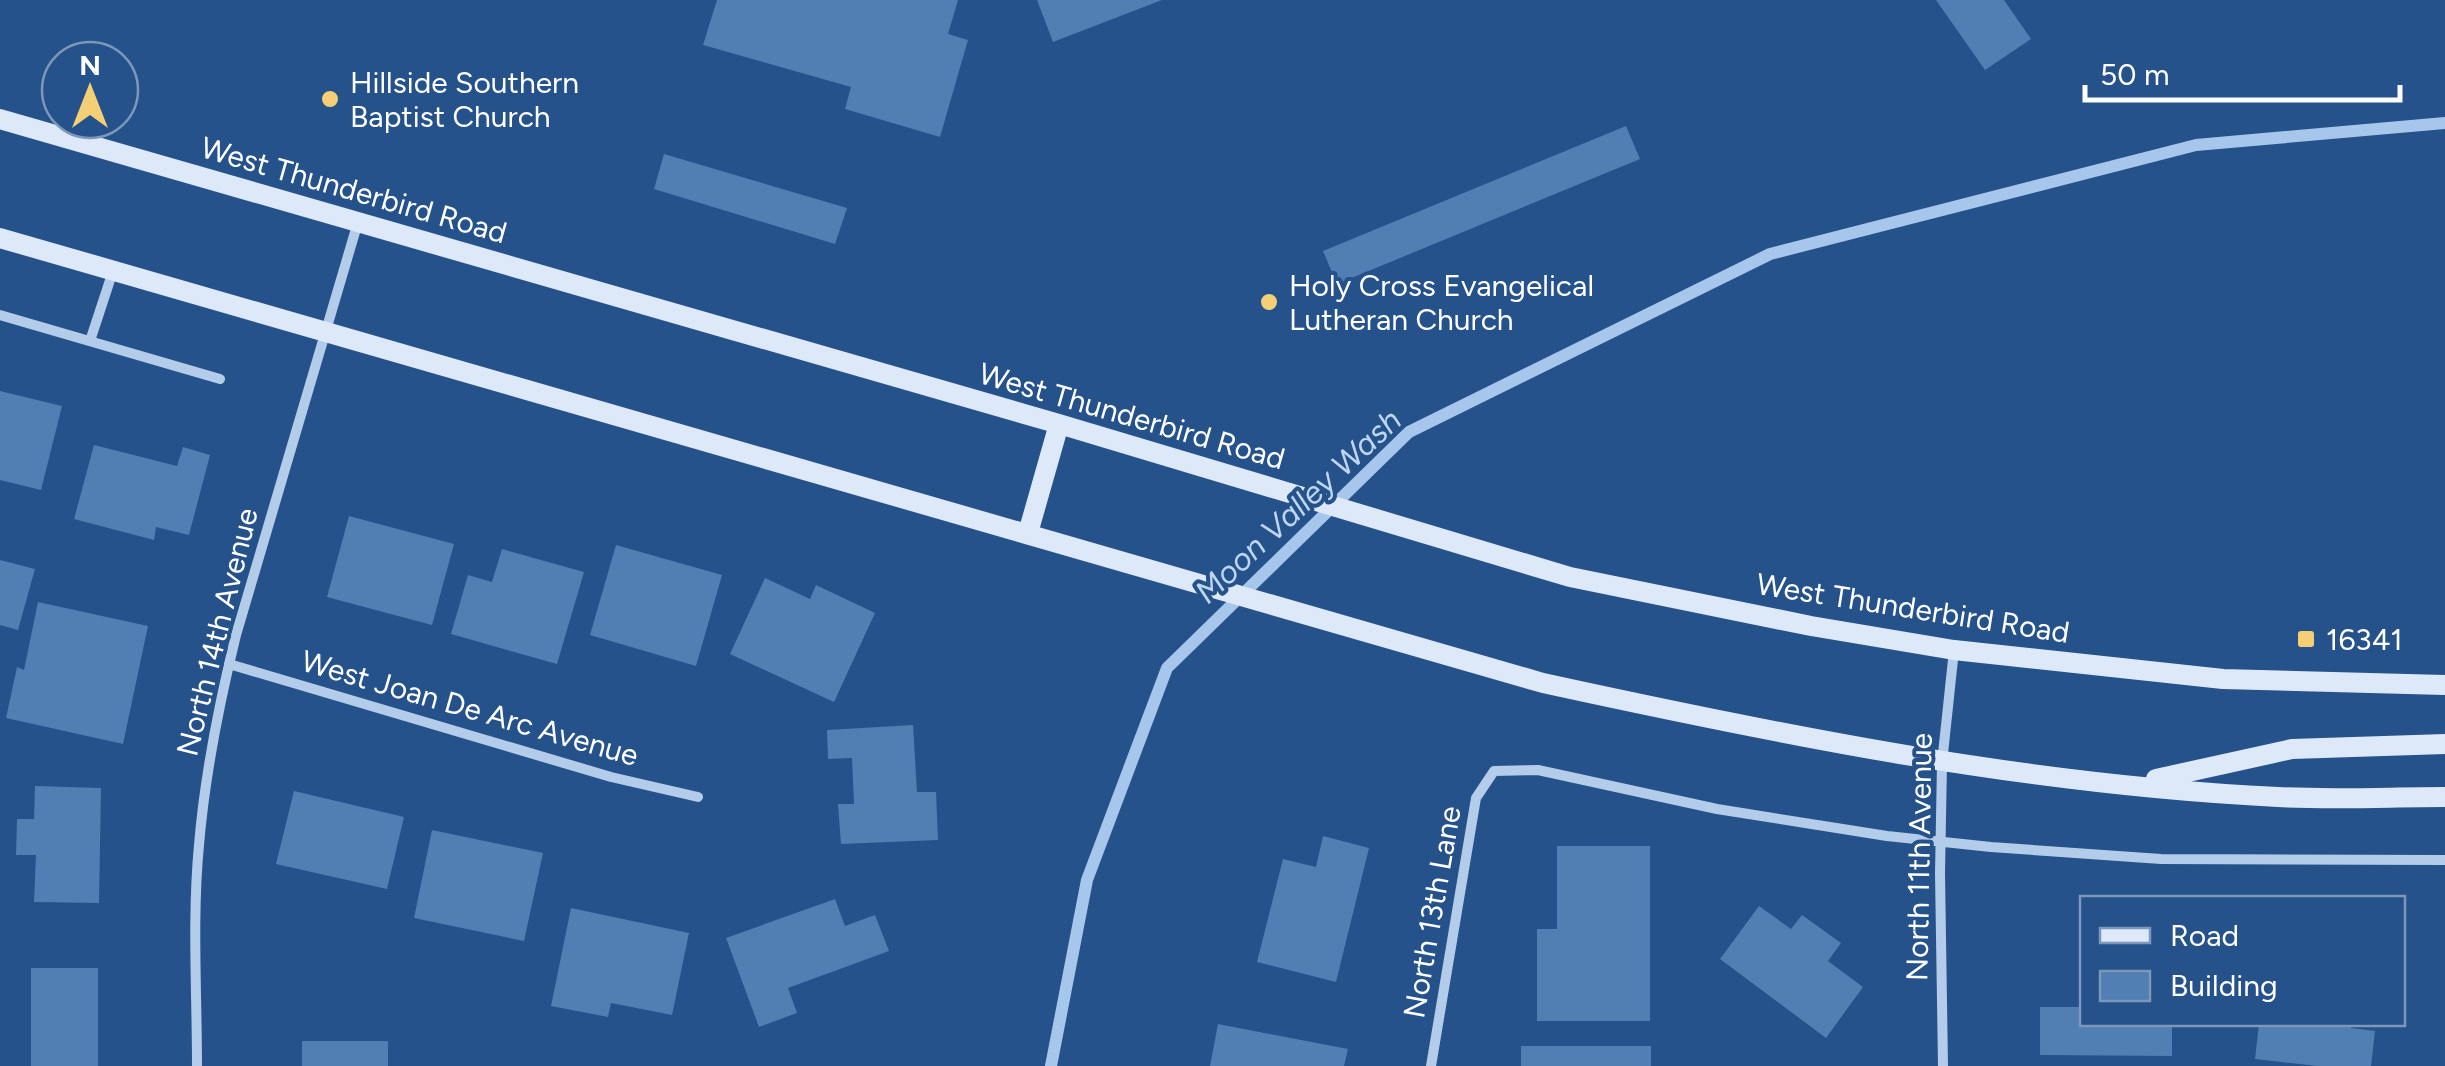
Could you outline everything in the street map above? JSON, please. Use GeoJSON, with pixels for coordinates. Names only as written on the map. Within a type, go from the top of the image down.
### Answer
{"type":"FeatureCollection","features":[{"type":"Feature","properties":{"kind":"main road","name":"West Thunderbird Road"},"geometry":{"type":"LineString","coordinates":[[0,119],[1059,424],[1570,577],[1811,626],[1954,650],[2223,678],[2445,684]]}},
{"type":"Feature","properties":{"kind":"main road"},"geometry":{"type":"LineString","coordinates":[[0,238],[1543,684],[1764,732],[1942,763],[2279,797],[2445,797]]}},
{"type":"Feature","properties":{"kind":"main road"},"geometry":{"type":"LineString","coordinates":[[1028,533],[1059,424]]}},
{"type":"Feature","properties":{"kind":"main road"},"geometry":{"type":"LineString","coordinates":[[2134,784],[2292,749],[2445,744]]}},
{"type":"Feature","properties":{"kind":"street","name":"North 14th Avenue"},"geometry":{"type":"LineString","coordinates":[[198,1066],[196,901],[208,764],[229,664],[358,222]]}},
{"type":"Feature","properties":{"kind":"street"},"geometry":{"type":"LineString","coordinates":[[90,341],[113,271]]}},
{"type":"Feature","properties":{"kind":"street"},"geometry":{"type":"LineString","coordinates":[[0,315],[220,379]]}},
{"type":"Feature","properties":{"kind":"street","name":"North 11th Avenue"},"geometry":{"type":"LineString","coordinates":[[1943,1066],[1942,763],[1954,650]]}},
{"type":"Feature","properties":{"kind":"street","name":"West Joan De Arc Avenue"},"geometry":{"type":"LineString","coordinates":[[229,664],[611,777],[698,797]]}},
{"type":"Feature","properties":{"kind":"street","name":"North 13th Lane"},"geometry":{"type":"LineString","coordinates":[[1431,1066],[1476,798],[1494,772],[1538,770],[1717,809],[1941,842]]}},
{"type":"Feature","properties":{"kind":"street"},"geometry":{"type":"LineString","coordinates":[[1941,842],[2161,859],[2445,860]]}},
{"type":"Feature","properties":{"kind":"building"},"geometry":{"type":"Polygon","coordinates":[[[717,0],[958,0],[948,34],[968,40],[940,137],[845,109],[851,87],[703,45],[717,0]]]}},
{"type":"Feature","properties":{"kind":"building"},"geometry":{"type":"Polygon","coordinates":[[[1037,0],[1162,0],[1053,42],[1037,0]]]}},
{"type":"Feature","properties":{"kind":"building"},"geometry":{"type":"Polygon","coordinates":[[[1936,0],[2004,0],[2031,39],[1985,70],[1936,0]]]}},
{"type":"Feature","properties":{"kind":"building"},"geometry":{"type":"Polygon","coordinates":[[[1626,126],[1640,159],[1337,284],[1323,251],[1626,126]]]}},
{"type":"Feature","properties":{"kind":"building"},"geometry":{"type":"Polygon","coordinates":[[[664,154],[847,208],[835,244],[654,189],[664,154]]]}},
{"type":"Feature","properties":{"kind":"building"},"geometry":{"type":"Polygon","coordinates":[[[0,391],[62,406],[41,490],[0,480],[0,391]]]}},
{"type":"Feature","properties":{"kind":"building"},"geometry":{"type":"Polygon","coordinates":[[[94,445],[177,466],[183,447],[210,455],[189,535],[156,527],[154,540],[74,519],[94,445]]]}},
{"type":"Feature","properties":{"kind":"building"},"geometry":{"type":"Polygon","coordinates":[[[349,516],[454,544],[432,625],[327,597],[349,516]]]}},
{"type":"Feature","properties":{"kind":"building"},"geometry":{"type":"Polygon","coordinates":[[[616,545],[722,575],[696,666],[590,635],[616,545]]]}},
{"type":"Feature","properties":{"kind":"building"},"geometry":{"type":"Polygon","coordinates":[[[502,549],[584,572],[557,664],[451,634],[468,575],[492,582],[502,549]]]}},
{"type":"Feature","properties":{"kind":"building"},"geometry":{"type":"Polygon","coordinates":[[[0,560],[35,569],[18,630],[0,625],[0,560]]]}},
{"type":"Feature","properties":{"kind":"building"},"geometry":{"type":"Polygon","coordinates":[[[765,578],[810,599],[816,585],[875,613],[834,702],[730,654],[765,578]]]}},
{"type":"Feature","properties":{"kind":"building"},"geometry":{"type":"Polygon","coordinates":[[[38,602],[148,626],[123,744],[6,718],[17,667],[24,670],[38,602]]]}},
{"type":"Feature","properties":{"kind":"building"},"geometry":{"type":"Polygon","coordinates":[[[913,725],[917,792],[936,792],[938,840],[841,844],[838,804],[854,804],[852,758],[828,759],[827,730],[913,725]]]}},
{"type":"Feature","properties":{"kind":"building"},"geometry":{"type":"Polygon","coordinates":[[[35,786],[101,788],[99,903],[34,902],[36,855],[16,855],[17,819],[34,819],[35,786]]]}},
{"type":"Feature","properties":{"kind":"building"},"geometry":{"type":"Polygon","coordinates":[[[294,791],[404,817],[387,889],[276,864],[294,791]]]}},
{"type":"Feature","properties":{"kind":"building"},"geometry":{"type":"Polygon","coordinates":[[[432,830],[543,853],[524,941],[414,918],[432,830]]]}},
{"type":"Feature","properties":{"kind":"building"},"geometry":{"type":"Polygon","coordinates":[[[1323,836],[1369,848],[1336,982],[1257,962],[1283,859],[1316,867],[1323,836]]]}},
{"type":"Feature","properties":{"kind":"building"},"geometry":{"type":"Polygon","coordinates":[[[1557,846],[1650,846],[1650,1021],[1537,1021],[1537,929],[1557,929],[1557,846]]]}},
{"type":"Feature","properties":{"kind":"building"},"geometry":{"type":"Polygon","coordinates":[[[835,899],[845,926],[875,915],[889,951],[788,988],[797,1013],[759,1027],[726,938],[835,899]]]}},
{"type":"Feature","properties":{"kind":"building"},"geometry":{"type":"Polygon","coordinates":[[[1759,906],[1791,929],[1802,915],[1841,943],[1828,961],[1863,987],[1826,1038],[1720,959],[1759,906]]]}},
{"type":"Feature","properties":{"kind":"building"},"geometry":{"type":"Polygon","coordinates":[[[571,908],[689,933],[672,1015],[611,1003],[608,1017],[551,1006],[571,908]]]}},
{"type":"Feature","properties":{"kind":"building"},"geometry":{"type":"Polygon","coordinates":[[[31,968],[98,968],[98,1066],[31,1066],[31,968]]]}},
{"type":"Feature","properties":{"kind":"building"},"geometry":{"type":"Polygon","coordinates":[[[2040,1007],[2080,1007],[2080,1026],[2172,1026],[2172,1056],[2040,1055],[2040,1007]]]}},
{"type":"Feature","properties":{"kind":"building"},"geometry":{"type":"Polygon","coordinates":[[[1218,1024],[1348,1049],[1344,1066],[1210,1066],[1218,1024]]]}},
{"type":"Feature","properties":{"kind":"building"},"geometry":{"type":"Polygon","coordinates":[[[2259,1026],[2351,1026],[2375,1031],[2371,1066],[2318,1066],[2255,1059],[2259,1026]]]}},
{"type":"Feature","properties":{"kind":"building"},"geometry":{"type":"Polygon","coordinates":[[[302,1041],[388,1041],[388,1066],[302,1066],[302,1041]]]}},
{"type":"Feature","properties":{"kind":"building"},"geometry":{"type":"Polygon","coordinates":[[[1521,1046],[1651,1046],[1651,1066],[1521,1066],[1521,1046]]]}},
{"type":"Feature","properties":{"kind":"waterway","name":"Moon Valley Wash"},"geometry":{"type":"LineString","coordinates":[[1051,1066],[1087,880],[1167,668],[1409,432],[1770,254],[2196,145],[2445,123]]}},
{"type":"Feature","properties":{"kind":"place","name":"Hillside Southern Baptist Church"},"geometry":{"type":"Point","coordinates":[330,99]}},
{"type":"Feature","properties":{"kind":"place","name":"Holy Cross Evangelical Lutheran Church"},"geometry":{"type":"Point","coordinates":[1269,302]}},
{"type":"Feature","properties":{"kind":"place","name":"16341"},"geometry":{"type":"Point","coordinates":[2306,639]}}]}
